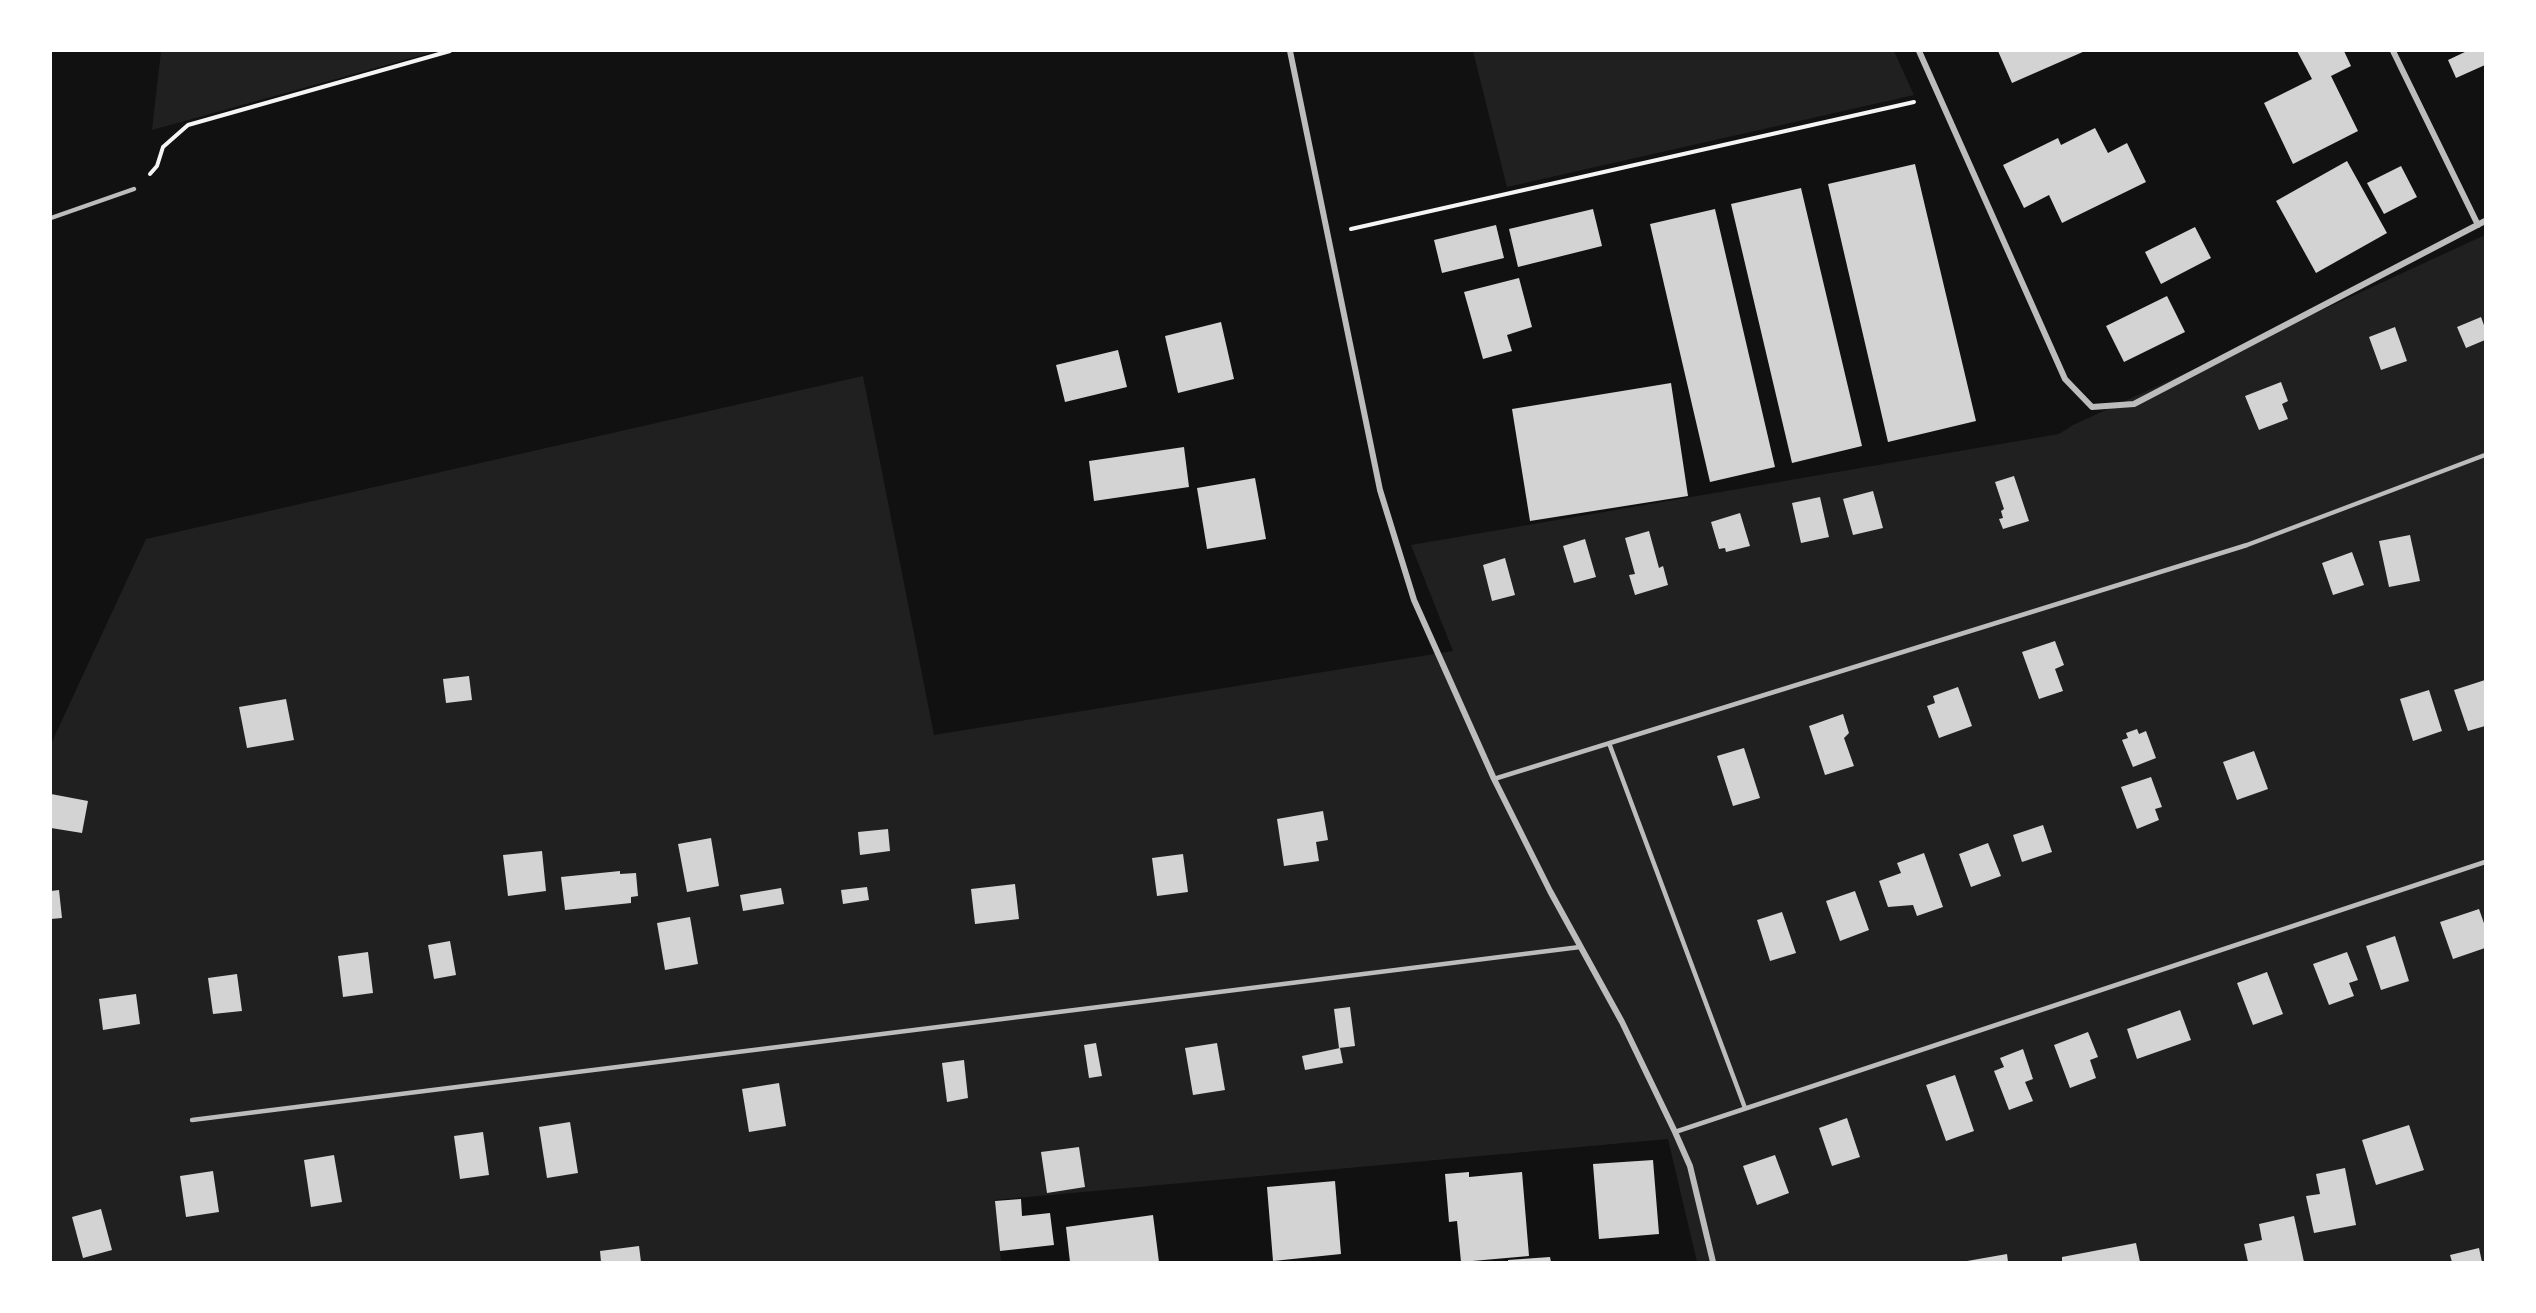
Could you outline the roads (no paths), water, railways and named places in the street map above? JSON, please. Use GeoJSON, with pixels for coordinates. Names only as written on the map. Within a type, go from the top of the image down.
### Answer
{"type":"FeatureCollection","features":[{"type":"Feature","properties":{"kind":"street"},"geometry":{"type":"LineString","coordinates":[[1290,51],[1380,490],[1410,589],[1494,779],[1550,891],[1622,1022],[1675,1132],[1690,1166],[1713,1262]]}},
{"type":"Feature","properties":{"kind":"street"},"geometry":{"type":"LineString","coordinates":[[1920,51],[2066,379],[2092,407],[2134,404],[2485,221]]}},
{"type":"Feature","properties":{"kind":"street"},"geometry":{"type":"LineString","coordinates":[[2393,51],[2478,225]]}},
{"type":"Feature","properties":{"kind":"lane"},"geometry":{"type":"LineString","coordinates":[[51,218],[134,189]]}},
{"type":"Feature","properties":{"kind":"lane"},"geometry":{"type":"LineString","coordinates":[[1494,779],[2247,545],[2485,455]]}},
{"type":"Feature","properties":{"kind":"lane"},"geometry":{"type":"LineString","coordinates":[[1610,743],[1745,1108]]}},
{"type":"Feature","properties":{"kind":"lane"},"geometry":{"type":"LineString","coordinates":[[1675,1132],[2485,862]]}},
{"type":"Feature","properties":{"kind":"lane"},"geometry":{"type":"LineString","coordinates":[[192,1120],[1580,947]]}}]}
